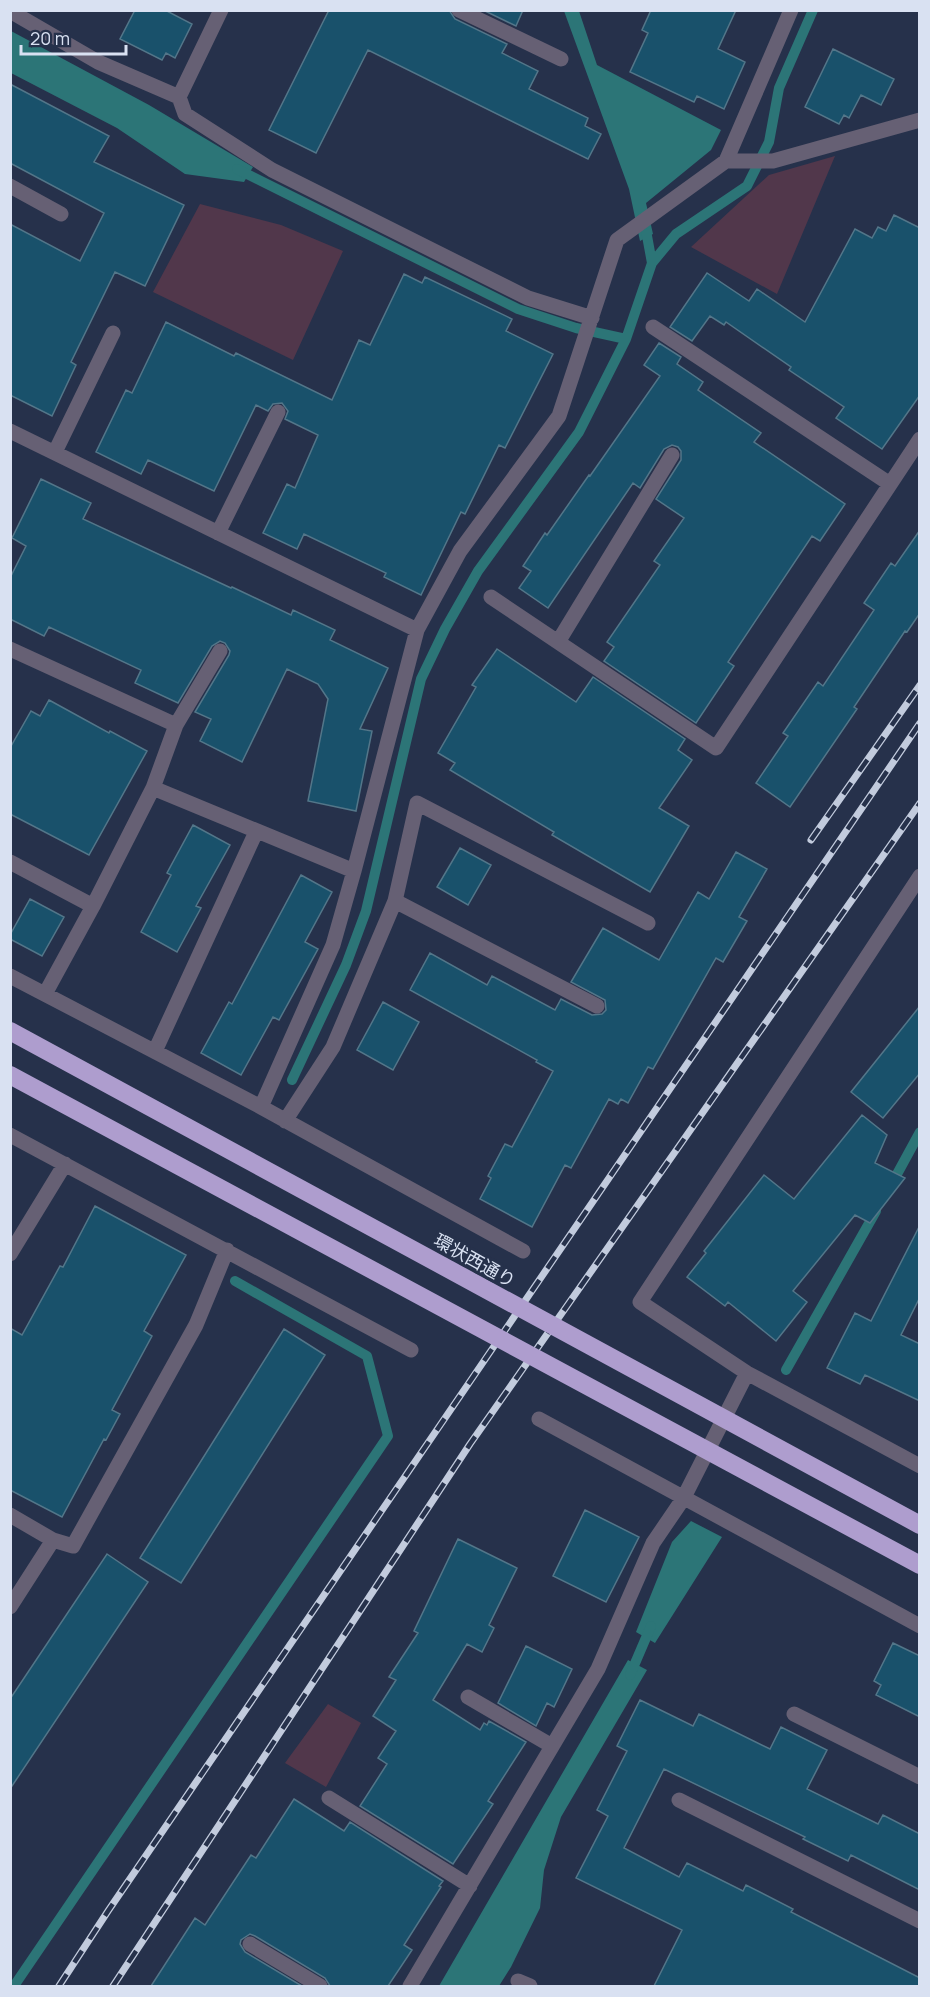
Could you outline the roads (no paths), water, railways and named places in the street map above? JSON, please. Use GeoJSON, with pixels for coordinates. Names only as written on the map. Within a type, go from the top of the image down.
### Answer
{"type":"FeatureCollection","features":[{"type":"Feature","properties":{"kind":"highway","name":"環状西通り"},"geometry":{"type":"LineString","coordinates":[[10,1031],[920,1525]]}},
{"type":"Feature","properties":{"kind":"highway"},"geometry":{"type":"LineString","coordinates":[[10,1076],[920,1565]]}},
{"type":"Feature","properties":{"kind":"street"},"geometry":{"type":"LineString","coordinates":[[221,10],[179,97],[185,114],[272,170],[528,298],[592,318]]}},
{"type":"Feature","properties":{"kind":"street"},"geometry":{"type":"LineString","coordinates":[[459,10],[561,59]]}},
{"type":"Feature","properties":{"kind":"street"},"geometry":{"type":"LineString","coordinates":[[261,1107],[333,945],[417,630],[460,551],[559,416],[617,240],[726,161],[791,10]]}},
{"type":"Feature","properties":{"kind":"street"},"geometry":{"type":"LineString","coordinates":[[10,11],[98,62],[179,97]]}},
{"type":"Feature","properties":{"kind":"street"},"geometry":{"type":"LineString","coordinates":[[726,161],[773,161],[920,120]]}},
{"type":"Feature","properties":{"kind":"street"},"geometry":{"type":"LineString","coordinates":[[10,186],[61,214]]}},
{"type":"Feature","properties":{"kind":"street"},"geometry":{"type":"LineString","coordinates":[[653,327],[890,484]]}},
{"type":"Feature","properties":{"kind":"street"},"geometry":{"type":"LineString","coordinates":[[55,452],[113,333]]}},
{"type":"Feature","properties":{"kind":"street"},"geometry":{"type":"LineString","coordinates":[[218,533],[278,412]]}},
{"type":"Feature","properties":{"kind":"street"},"geometry":{"type":"LineString","coordinates":[[10,430],[417,630]]}},
{"type":"Feature","properties":{"kind":"street"},"geometry":{"type":"LineString","coordinates":[[491,597],[716,748],[920,439]]}},
{"type":"Feature","properties":{"kind":"street"},"geometry":{"type":"LineString","coordinates":[[558,642],[672,455]]}},
{"type":"Feature","properties":{"kind":"street"},"geometry":{"type":"LineString","coordinates":[[10,649],[176,725]]}},
{"type":"Feature","properties":{"kind":"street"},"geometry":{"type":"LineString","coordinates":[[45,994],[153,788],[176,725],[220,651]]}},
{"type":"Feature","properties":{"kind":"street"},"geometry":{"type":"LineString","coordinates":[[153,788],[354,871]]}},
{"type":"Feature","properties":{"kind":"street"},"geometry":{"type":"LineString","coordinates":[[285,1121],[333,1047],[395,901],[417,803],[648,923]]}},
{"type":"Feature","properties":{"kind":"street"},"geometry":{"type":"LineString","coordinates":[[154,1051],[256,832]]}},
{"type":"Feature","properties":{"kind":"street"},"geometry":{"type":"LineString","coordinates":[[10,862],[93,906]]}},
{"type":"Feature","properties":{"kind":"street"},"geometry":{"type":"LineString","coordinates":[[920,876],[640,1302],[747,1372],[920,1466]]}},
{"type":"Feature","properties":{"kind":"street"},"geometry":{"type":"LineString","coordinates":[[395,901],[597,1005]]}},
{"type":"Feature","properties":{"kind":"street"},"geometry":{"type":"LineString","coordinates":[[10,976],[261,1107],[523,1251]]}},
{"type":"Feature","properties":{"kind":"street"},"geometry":{"type":"LineString","coordinates":[[10,1135],[411,1350]]}},
{"type":"Feature","properties":{"kind":"street"},"geometry":{"type":"LineString","coordinates":[[10,1254],[65,1164]]}},
{"type":"Feature","properties":{"kind":"street"},"geometry":{"type":"LineString","coordinates":[[10,1515],[53,1540],[73,1546],[196,1325],[226,1250]]}},
{"type":"Feature","properties":{"kind":"street"},"geometry":{"type":"LineString","coordinates":[[410,1986],[598,1669],[652,1543],[683,1499],[747,1372]]}},
{"type":"Feature","properties":{"kind":"street"},"geometry":{"type":"LineString","coordinates":[[539,1419],[920,1626]]}},
{"type":"Feature","properties":{"kind":"street"},"geometry":{"type":"LineString","coordinates":[[10,1607],[53,1540]]}},
{"type":"Feature","properties":{"kind":"street"},"geometry":{"type":"LineString","coordinates":[[468,1697],[552,1746]]}},
{"type":"Feature","properties":{"kind":"street"},"geometry":{"type":"LineString","coordinates":[[794,1714],[920,1777]]}},
{"type":"Feature","properties":{"kind":"street"},"geometry":{"type":"LineString","coordinates":[[329,1798],[470,1886]]}},
{"type":"Feature","properties":{"kind":"street"},"geometry":{"type":"LineString","coordinates":[[679,1800],[920,1921]]}},
{"type":"Feature","properties":{"kind":"street"},"geometry":{"type":"LineString","coordinates":[[250,1944],[320,1986]]}},
{"type":"Feature","properties":{"kind":"waterway"},"geometry":{"type":"LineString","coordinates":[[292,1080],[346,965],[366,911],[421,679],[445,629],[478,571],[579,432],[626,339],[652,263],[676,234],[747,186],[769,142],[779,88],[813,10]]}},
{"type":"Feature","properties":{"kind":"waterway"},"geometry":{"type":"LineString","coordinates":[[237,169],[518,309],[576,328],[626,339]]}},
{"type":"Feature","properties":{"kind":"waterway"},"geometry":{"type":"LineString","coordinates":[[645,225],[652,263]]}},
{"type":"Feature","properties":{"kind":"waterway"},"geometry":{"type":"LineString","coordinates":[[890,1187],[920,1132]]}},
{"type":"Feature","properties":{"kind":"waterway"},"geometry":{"type":"LineString","coordinates":[[786,1370],[876,1211]]}},
{"type":"Feature","properties":{"kind":"waterway"},"geometry":{"type":"LineString","coordinates":[[14,1986],[388,1436],[367,1356],[235,1281]]}},
{"type":"Feature","properties":{"kind":"waterway"},"geometry":{"type":"LineString","coordinates":[[630,1675],[651,1626]]}},
{"type":"Feature","properties":{"kind":"railway"},"geometry":{"type":"LineString","coordinates":[[811,840],[920,685]]}},
{"type":"Feature","properties":{"kind":"railway"},"geometry":{"type":"LineString","coordinates":[[59,1986],[920,723]]}},
{"type":"Feature","properties":{"kind":"railway"},"geometry":{"type":"LineString","coordinates":[[113,1986],[470,1444],[920,803]]}}]}
